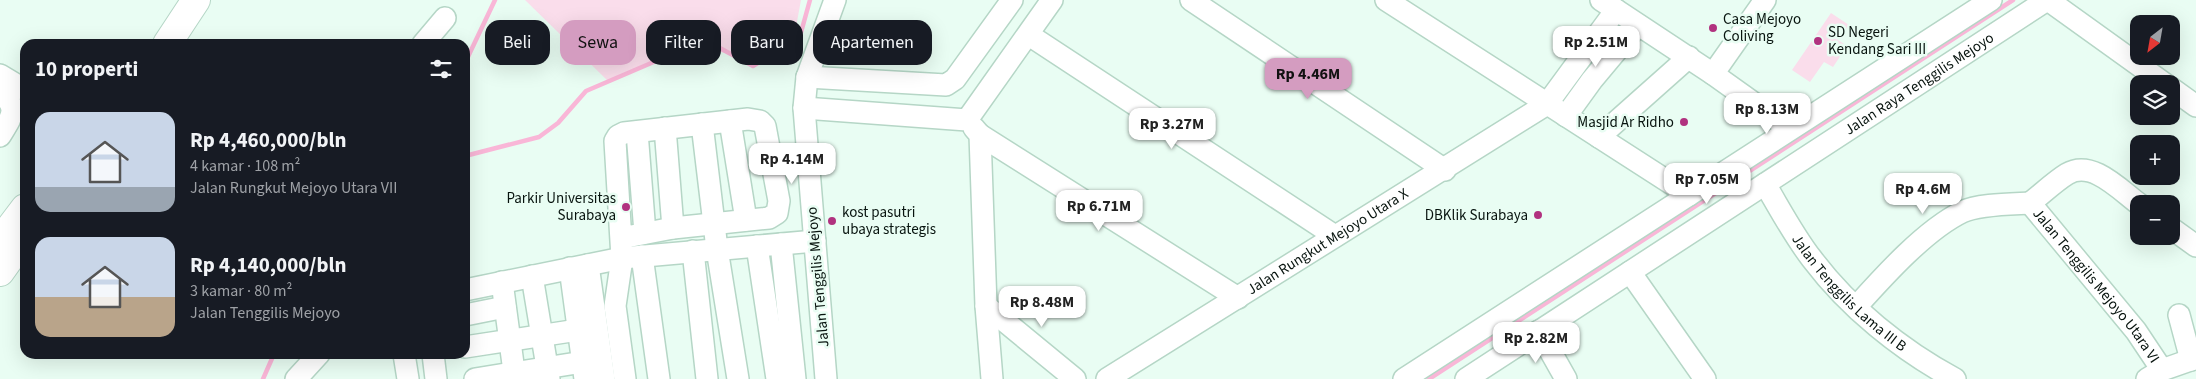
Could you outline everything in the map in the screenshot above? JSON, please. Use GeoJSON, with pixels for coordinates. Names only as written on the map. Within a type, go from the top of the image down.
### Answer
{"type":"FeatureCollection","features":[{"type":"Feature","properties":{"kind":"main road"},"geometry":{"type":"LineString","coordinates":[[170,39],[196,0]]}},
{"type":"Feature","properties":{"kind":"main road"},"geometry":{"type":"LineString","coordinates":[[190,39],[213,0]]}},
{"type":"Feature","properties":{"kind":"main road"},"geometry":{"type":"LineString","coordinates":[[0,240],[20,214]]}},
{"type":"Feature","properties":{"kind":"main road"},"geometry":{"type":"LineString","coordinates":[[0,272],[20,244]]}},
{"type":"Feature","properties":{"kind":"street","name":"Jalan Tenggilis Mejoyo"},"geometry":{"type":"LineString","coordinates":[[826,379],[804,108],[807,76],[835,0]]}},
{"type":"Feature","properties":{"kind":"street"},"geometry":{"type":"LineString","coordinates":[[807,76],[946,85],[950,83],[1012,0]]}},
{"type":"Feature","properties":{"kind":"street"},"geometry":{"type":"LineString","coordinates":[[992,379],[974,128],[1052,0]]}},
{"type":"Feature","properties":{"kind":"street"},"geometry":{"type":"LineString","coordinates":[[1191,0],[1445,170]]}},
{"type":"Feature","properties":{"kind":"street"},"geometry":{"type":"LineString","coordinates":[[1386,0],[1689,195]]}},
{"type":"Feature","properties":{"kind":"street"},"geometry":{"type":"LineString","coordinates":[[1713,74],[1765,0]]}},
{"type":"Feature","properties":{"kind":"street"},"geometry":{"type":"LineString","coordinates":[[2047,0],[2152,75]]}},
{"type":"Feature","properties":{"kind":"street","name":"Jalan Raya Tenggilis Mejoyo"},"geometry":{"type":"LineString","coordinates":[[1466,379],[1539,331],[1596,275],[1689,195],[1790,130],[2004,6],[2047,0]]}},
{"type":"Feature","properties":{"kind":"street"},"geometry":{"type":"LineString","coordinates":[[1547,104],[1609,5],[1713,74],[1790,130]]}},
{"type":"Feature","properties":{"kind":"street","name":"Jalan Raya Tenggilis Mejoyo"},"geometry":{"type":"LineString","coordinates":[[1404,379],[1596,275],[1630,272],[1765,184],[2004,6]]}},
{"type":"Feature","properties":{"kind":"street"},"geometry":{"type":"LineString","coordinates":[[427,39],[445,18]]}},
{"type":"Feature","properties":{"kind":"street"},"geometry":{"type":"LineString","coordinates":[[1566,116],[1592,80],[1638,24]]}},
{"type":"Feature","properties":{"kind":"street"},"geometry":{"type":"LineString","coordinates":[[1029,35],[1335,236]]}},
{"type":"Feature","properties":{"kind":"street"},"geometry":{"type":"LineString","coordinates":[[1599,137],[1689,58]]}},
{"type":"Feature","properties":{"kind":"street"},"geometry":{"type":"LineString","coordinates":[[0,75],[20,87]]}},
{"type":"Feature","properties":{"kind":"street"},"geometry":{"type":"LineString","coordinates":[[873,113],[876,81]]}},
{"type":"Feature","properties":{"kind":"street"},"geometry":{"type":"LineString","coordinates":[[0,94],[10,104],[12,110],[12,116],[0,136]]}},
{"type":"Feature","properties":{"kind":"street"},"geometry":{"type":"LineString","coordinates":[[2180,94],[2196,106]]}},
{"type":"Feature","properties":{"kind":"street","name":"Jalan Rungkut Mejoyo Utara X"},"geometry":{"type":"LineString","coordinates":[[1107,379],[1335,236],[1445,170],[1547,104]]}},
{"type":"Feature","properties":{"kind":"street"},"geometry":{"type":"LineString","coordinates":[[804,108],[873,113],[974,128],[1238,298]]}},
{"type":"Feature","properties":{"kind":"street"},"geometry":{"type":"LineString","coordinates":[[625,379],[615,306],[628,251],[645,233],[714,223],[770,218],[776,213],[779,201],[765,126],[760,120],[730,121],[624,133],[618,136],[615,142],[628,251],[659,379]]}},
{"type":"Feature","properties":{"kind":"street"},"geometry":{"type":"LineString","coordinates":[[730,121],[746,220]]}},
{"type":"Feature","properties":{"kind":"street"},"geometry":{"type":"LineString","coordinates":[[702,124],[717,249],[738,379]]}},
{"type":"Feature","properties":{"kind":"street"},"geometry":{"type":"LineString","coordinates":[[665,128],[673,228]]}},
{"type":"Feature","properties":{"kind":"street"},"geometry":{"type":"LineString","coordinates":[[636,132],[645,233]]}},
{"type":"Feature","properties":{"kind":"street"},"geometry":{"type":"LineString","coordinates":[[1856,307],[1918,243],[1963,211],[2004,204],[2030,203],[2068,173],[2081,169],[2093,171],[2130,198]]}},
{"type":"Feature","properties":{"kind":"street","name":"Jalan Tenggilis Lama III B"},"geometry":{"type":"LineString","coordinates":[[1765,184],[1811,259],[1856,307],[1916,356],[1955,379]]}},
{"type":"Feature","properties":{"kind":"street","name":"Jalan Tenggilis Mejoyo Utara VI"},"geometry":{"type":"LineString","coordinates":[[2030,203],[2136,331],[2155,375]]}},
{"type":"Feature","properties":{"kind":"street"},"geometry":{"type":"LineString","coordinates":[[2180,234],[2196,246]]}},
{"type":"Feature","properties":{"kind":"street"},"geometry":{"type":"LineString","coordinates":[[470,289],[579,266],[628,251],[693,252],[815,241]]}},
{"type":"Feature","properties":{"kind":"street"},"geometry":{"type":"LineString","coordinates":[[781,244],[795,379]]}},
{"type":"Feature","properties":{"kind":"street"},"geometry":{"type":"LineString","coordinates":[[757,246],[777,379]]}},
{"type":"Feature","properties":{"kind":"street"},"geometry":{"type":"LineString","coordinates":[[693,252],[707,379]]}},
{"type":"Feature","properties":{"kind":"street"},"geometry":{"type":"LineString","coordinates":[[475,379],[584,371],[578,330],[579,266]]}},
{"type":"Feature","properties":{"kind":"street"},"geometry":{"type":"LineString","coordinates":[[579,266],[604,379]]}},
{"type":"Feature","properties":{"kind":"street"},"geometry":{"type":"LineString","coordinates":[[1630,272],[1704,379]]}},
{"type":"Feature","properties":{"kind":"street"},"geometry":{"type":"LineString","coordinates":[[532,276],[548,373]]}},
{"type":"Feature","properties":{"kind":"street"},"geometry":{"type":"LineString","coordinates":[[502,282],[514,377]]}},
{"type":"Feature","properties":{"kind":"street"},"geometry":{"type":"LineString","coordinates":[[986,306],[1076,379]]}},
{"type":"Feature","properties":{"kind":"street"},"geometry":{"type":"LineString","coordinates":[[470,314],[505,307]]}},
{"type":"Feature","properties":{"kind":"street"},"geometry":{"type":"LineString","coordinates":[[2155,375],[2194,359],[2178,315]]}},
{"type":"Feature","properties":{"kind":"street"},"geometry":{"type":"LineString","coordinates":[[470,346],[578,330]]}},
{"type":"Feature","properties":{"kind":"street"},"geometry":{"type":"LineString","coordinates":[[1539,331],[1566,379]]}},
{"type":"Feature","properties":{"kind":"street"},"geometry":{"type":"LineString","coordinates":[[296,379],[314,359]]}},
{"type":"Feature","properties":{"kind":"street"},"geometry":{"type":"LineString","coordinates":[[405,359],[408,379]]}},
{"type":"Feature","properties":{"kind":"street"},"geometry":{"type":"LineString","coordinates":[[434,359],[436,379]]}},
{"type":"Feature","properties":{"kind":"shaded area"},"geometry":{"type":"Polygon","coordinates":[[[525,0],[801,0],[797,20],[731,20],[731,55],[721,52],[721,20],[646,20],[646,64],[608,81],[592,65],[636,65],[636,20],[560,20],[560,34],[550,24],[550,20],[545,20],[525,0]]]}},
{"type":"Feature","properties":{"kind":"shaded area"},"geometry":{"type":"Polygon","coordinates":[[[1831,13],[1849,25],[1838,40],[1847,46],[1833,67],[1824,62],[1810,82],[1792,70],[1831,13]]]}},
{"type":"Feature","properties":{"kind":"waterway"},"geometry":{"type":"LineString","coordinates":[[470,52],[495,0]]}},
{"type":"Feature","properties":{"kind":"waterway"},"geometry":{"type":"LineString","coordinates":[[470,155],[539,137],[558,123],[586,91],[705,40],[753,66],[800,36],[810,0]]}},
{"type":"Feature","properties":{"kind":"waterway"},"geometry":{"type":"LineString","coordinates":[[1429,379],[2013,0]]}},
{"type":"Feature","properties":{"kind":"waterway"},"geometry":{"type":"LineString","coordinates":[[263,379],[272,359]]}},
{"type":"Feature","properties":{"kind":"place","name":"Casa Mejoyo Coliving"},"geometry":{"type":"Point","coordinates":[1713,28]}},
{"type":"Feature","properties":{"kind":"place","name":"SD Negeri Kendang Sari III"},"geometry":{"type":"Point","coordinates":[1818,41]}},
{"type":"Feature","properties":{"kind":"place","name":"Masjid Ar Ridho"},"geometry":{"type":"Point","coordinates":[1684,122]}},
{"type":"Feature","properties":{"kind":"place","name":"Parkir Universitas Surabaya"},"geometry":{"type":"Point","coordinates":[626,207]}},
{"type":"Feature","properties":{"kind":"place","name":"DBKlik Surabaya"},"geometry":{"type":"Point","coordinates":[1538,215]}},
{"type":"Feature","properties":{"kind":"place","name":"kost pasutri ubaya strategis"},"geometry":{"type":"Point","coordinates":[832,221]}}]}
